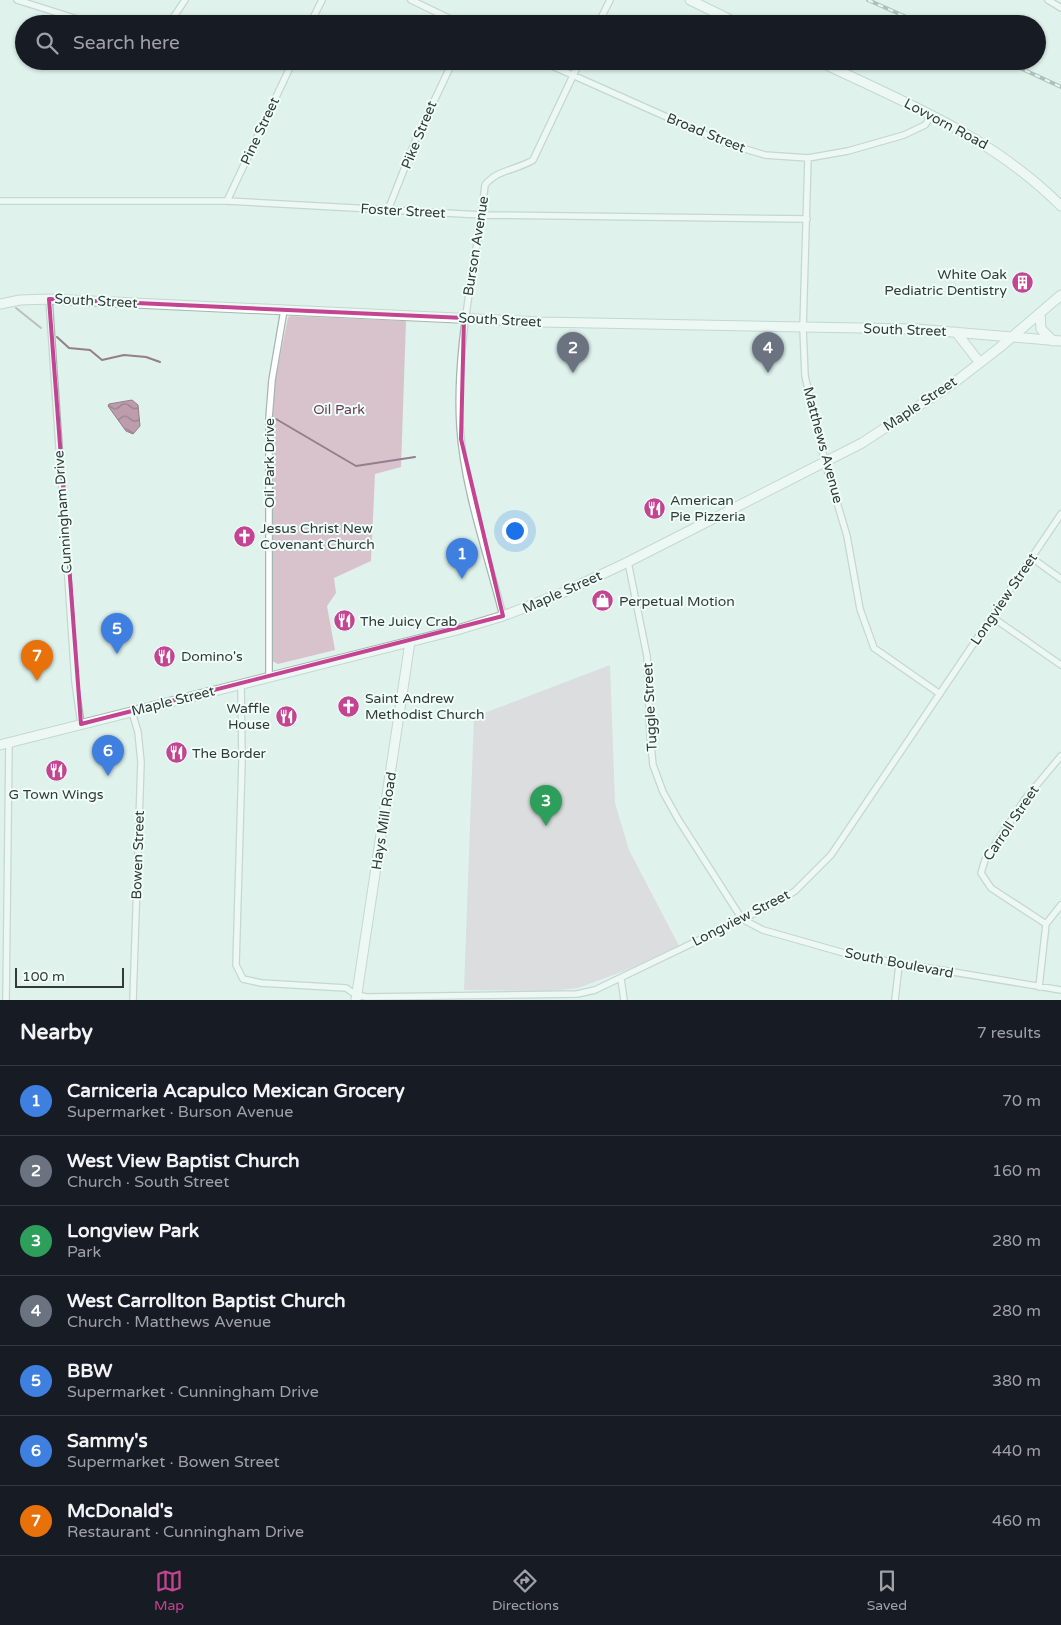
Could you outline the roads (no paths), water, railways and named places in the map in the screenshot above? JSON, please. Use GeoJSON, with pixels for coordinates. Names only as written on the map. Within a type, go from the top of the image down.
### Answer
{"type":"FeatureCollection","features":[{"type":"Feature","properties":{"kind":"street"},"geometry":{"type":"LineString","coordinates":[[16,0],[64,15]]}},
{"type":"Feature","properties":{"kind":"street"},"geometry":{"type":"LineString","coordinates":[[175,15],[185,0]]}},
{"type":"Feature","properties":{"kind":"street"},"geometry":{"type":"LineString","coordinates":[[314,15],[322,0]]}},
{"type":"Feature","properties":{"kind":"street"},"geometry":{"type":"LineString","coordinates":[[411,0],[442,15]]}},
{"type":"Feature","properties":{"kind":"street"},"geometry":{"type":"LineString","coordinates":[[602,15],[610,0]]}},
{"type":"Feature","properties":{"kind":"street"},"geometry":{"type":"LineString","coordinates":[[690,0],[721,15]]}},
{"type":"Feature","properties":{"kind":"street"},"geometry":{"type":"LineString","coordinates":[[1048,0],[1061,8]]}},
{"type":"Feature","properties":{"kind":"street","name":"Pine Street"},"geometry":{"type":"LineString","coordinates":[[227,201],[289,70]]}},
{"type":"Feature","properties":{"kind":"street","name":"Pike Street"},"geometry":{"type":"LineString","coordinates":[[388,210],[424,121],[449,70]]}},
{"type":"Feature","properties":{"kind":"street","name":"Broad Street"},"geometry":{"type":"LineString","coordinates":[[560,70],[744,150],[788,158],[808,158],[848,152],[904,135],[925,125],[932,115]]}},
{"type":"Feature","properties":{"kind":"street","name":"Burson Avenue"},"geometry":{"type":"LineString","coordinates":[[503,616],[487,562],[461,439],[460,384],[464,318],[482,215],[485,185],[497,174],[522,167],[533,160],[576,70]]}},
{"type":"Feature","properties":{"kind":"street","name":"Lovvorn Road"},"geometry":{"type":"LineString","coordinates":[[837,70],[932,115],[998,152],[1029,176],[1061,206]]}},
{"type":"Feature","properties":{"kind":"street","name":"Matthews Avenue"},"geometry":{"type":"LineString","coordinates":[[808,158],[803,328],[805,376],[825,462],[847,536],[860,609],[874,648],[940,694]]}},
{"type":"Feature","properties":{"kind":"street","name":"Foster Street"},"geometry":{"type":"LineString","coordinates":[[0,200],[227,201],[482,215],[807,219]]}},
{"type":"Feature","properties":{"kind":"street","name":"Maple Street"},"geometry":{"type":"LineString","coordinates":[[4,744],[410,642],[503,616],[554,597],[628,562],[825,462],[904,416],[980,363],[1061,294]]}},
{"type":"Feature","properties":{"kind":"street","name":"South Street"},"geometry":{"type":"LineString","coordinates":[[0,304],[20,300],[49,299],[548,322],[956,332],[1057,341]]}},
{"type":"Feature","properties":{"kind":"street","name":"Cunningham Drive"},"geometry":{"type":"LineString","coordinates":[[49,299],[76,682],[81,724]]}},
{"type":"Feature","properties":{"kind":"street","name":"Oil Park Drive"},"geometry":{"type":"LineString","coordinates":[[269,677],[269,418],[272,380],[284,310]]}},
{"type":"Feature","properties":{"kind":"street"},"geometry":{"type":"LineString","coordinates":[[1040,313],[1041,329],[1057,341]]}},
{"type":"Feature","properties":{"kind":"street"},"geometry":{"type":"LineString","coordinates":[[956,332],[980,363]]}},
{"type":"Feature","properties":{"kind":"street","name":"Longview Street"},"geometry":{"type":"LineString","coordinates":[[242,684],[236,965],[243,980],[261,983],[346,988],[356,997],[577,994],[595,990],[621,979],[795,891],[831,855],[1061,514]]}},
{"type":"Feature","properties":{"kind":"street"},"geometry":{"type":"LineString","coordinates":[[1032,558],[1061,579]]}},
{"type":"Feature","properties":{"kind":"street","name":"Tuggle Street"},"geometry":{"type":"LineString","coordinates":[[628,562],[647,656],[653,764],[663,792],[678,819],[742,919]]}},
{"type":"Feature","properties":{"kind":"street"},"geometry":{"type":"LineString","coordinates":[[992,617],[1061,665]]}},
{"type":"Feature","properties":{"kind":"street","name":"Hays Mill Road"},"geometry":{"type":"LineString","coordinates":[[356,997],[410,642]]}},
{"type":"Feature","properties":{"kind":"street","name":"Bowen Street"},"geometry":{"type":"LineString","coordinates":[[132,712],[138,732],[141,762],[133,1000]]}},
{"type":"Feature","properties":{"kind":"street"},"geometry":{"type":"LineString","coordinates":[[4,744],[6,1000]]}},
{"type":"Feature","properties":{"kind":"street","name":"Carroll Street"},"geometry":{"type":"LineString","coordinates":[[1046,924],[991,888],[981,873],[985,860],[1024,799],[1061,756]]}},
{"type":"Feature","properties":{"kind":"street"},"geometry":{"type":"LineString","coordinates":[[1039,987],[1046,924],[1061,905]]}},
{"type":"Feature","properties":{"kind":"street","name":"South Boulevard"},"geometry":{"type":"LineString","coordinates":[[742,919],[763,930],[851,955],[899,965],[1061,990]]}},
{"type":"Feature","properties":{"kind":"street"},"geometry":{"type":"LineString","coordinates":[[895,1000],[899,965]]}},
{"type":"Feature","properties":{"kind":"street"},"geometry":{"type":"LineString","coordinates":[[621,979],[624,1000]]}},
{"type":"Feature","properties":{"kind":"water"},"geometry":{"type":"Polygon","coordinates":[[[132,400],[138,405],[140,426],[133,434],[126,431],[108,406],[109,404],[132,400]]]}},
{"type":"Feature","properties":{"kind":"waterway"},"geometry":{"type":"LineString","coordinates":[[16,308],[41,328]]}},
{"type":"Feature","properties":{"kind":"waterway"},"geometry":{"type":"LineString","coordinates":[[57,337],[69,348],[90,350],[102,360],[124,355],[146,357],[160,362]]}},
{"type":"Feature","properties":{"kind":"waterway"},"geometry":{"type":"LineString","coordinates":[[276,419],[356,466],[415,457]]}},
{"type":"Feature","properties":{"kind":"railway"},"geometry":{"type":"LineString","coordinates":[[868,0],[902,15]]}},
{"type":"Feature","properties":{"kind":"railway"},"geometry":{"type":"LineString","coordinates":[[1024,70],[1061,87]]}},
{"type":"Feature","properties":{"kind":"place","name":"White Oak Pediatric Dentistry"},"geometry":{"type":"Point","coordinates":[1023,282]}},
{"type":"Feature","properties":{"kind":"place","name":"West View Baptist Church"},"geometry":{"type":"Point","coordinates":[573,373]}},
{"type":"Feature","properties":{"kind":"place","name":"West Carrollton Baptist Church"},"geometry":{"type":"Point","coordinates":[768,373]}},
{"type":"Feature","properties":{"kind":"place","name":"American Pie Pizzeria"},"geometry":{"type":"Point","coordinates":[654,508]}},
{"type":"Feature","properties":{"kind":"place","name":"Jesus Christ New Covenant Church"},"geometry":{"type":"Point","coordinates":[244,536]}},
{"type":"Feature","properties":{"kind":"place","name":"Carniceria Acapulco Mexican Grocery"},"geometry":{"type":"Point","coordinates":[462,579]}},
{"type":"Feature","properties":{"kind":"place","name":"Perpetual Motion"},"geometry":{"type":"Point","coordinates":[603,601]}},
{"type":"Feature","properties":{"kind":"place","name":"The Juicy Crab"},"geometry":{"type":"Point","coordinates":[344,621]}},
{"type":"Feature","properties":{"kind":"place","name":"BBW"},"geometry":{"type":"Point","coordinates":[117,654]}},
{"type":"Feature","properties":{"kind":"place","name":"Domino's"},"geometry":{"type":"Point","coordinates":[165,656]}},
{"type":"Feature","properties":{"kind":"place","name":"McDonald's"},"geometry":{"type":"Point","coordinates":[37,681]}},
{"type":"Feature","properties":{"kind":"place","name":"Saint Andrew Methodist Church"},"geometry":{"type":"Point","coordinates":[349,706]}},
{"type":"Feature","properties":{"kind":"place","name":"Waffle House"},"geometry":{"type":"Point","coordinates":[286,716]}},
{"type":"Feature","properties":{"kind":"place","name":"The Border"},"geometry":{"type":"Point","coordinates":[176,753]}},
{"type":"Feature","properties":{"kind":"place","name":"G Town Wings"},"geometry":{"type":"Point","coordinates":[56,771]}},
{"type":"Feature","properties":{"kind":"place","name":"Sammy's"},"geometry":{"type":"Point","coordinates":[108,776]}},
{"type":"Feature","properties":{"kind":"place","name":"Longview Park"},"geometry":{"type":"Point","coordinates":[546,826]}},
{"type":"Feature","properties":{"kind":"park label","name":"Oil Park"},"geometry":{"type":"Point","coordinates":[339,409]}}]}
